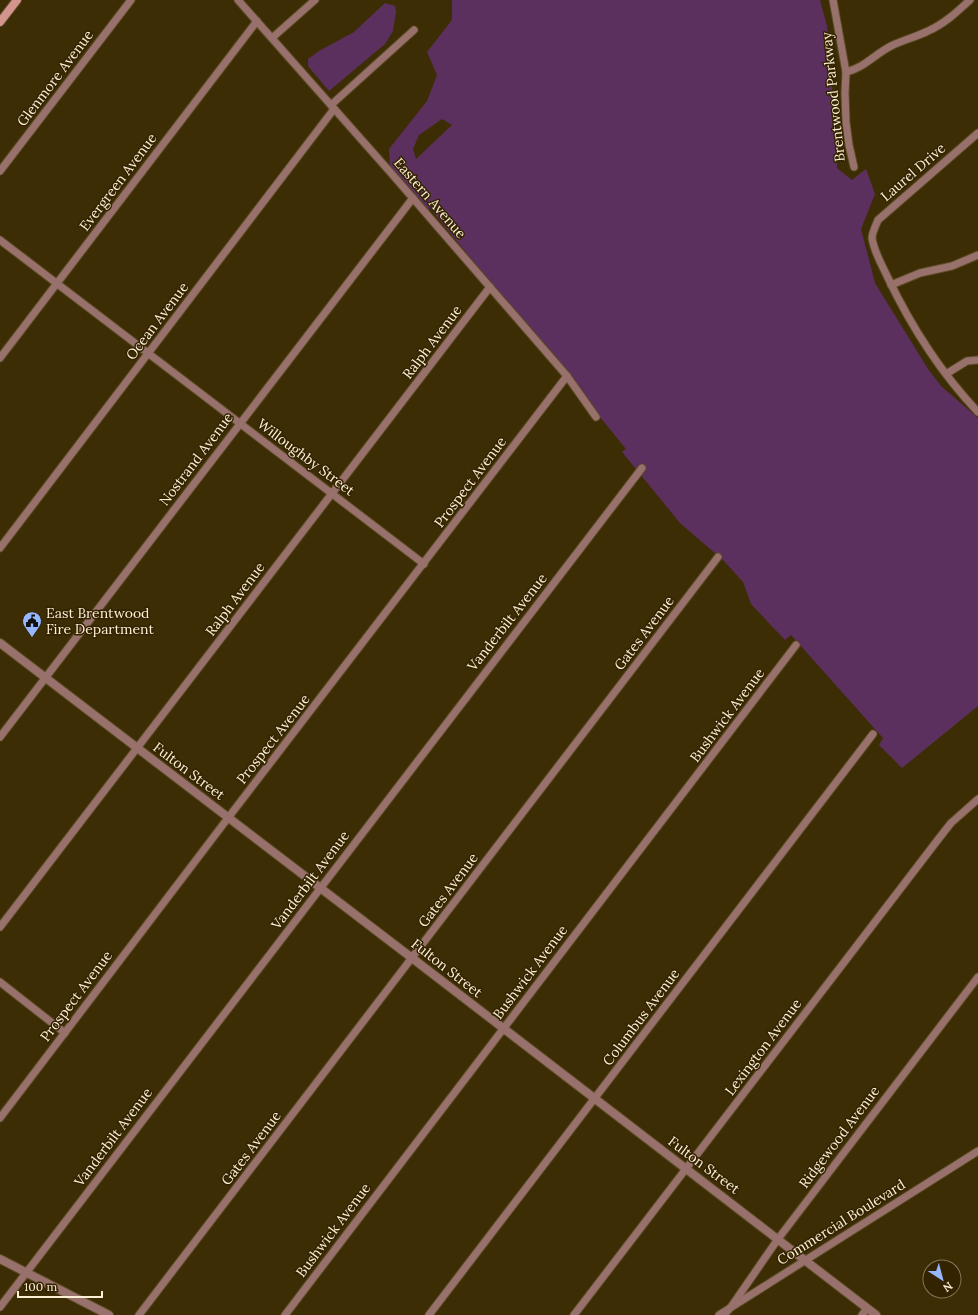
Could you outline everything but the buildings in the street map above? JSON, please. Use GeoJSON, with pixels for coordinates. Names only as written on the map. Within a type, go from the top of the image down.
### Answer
{"type":"FeatureCollection","features":[{"type":"Feature","properties":{"kind":"main road"},"geometry":{"type":"LineString","coordinates":[[0,22],[17,0]]}},
{"type":"Feature","properties":{"kind":"street","name":"Glenmore Avenue"},"geometry":{"type":"LineString","coordinates":[[0,171],[131,0]]}},
{"type":"Feature","properties":{"kind":"street","name":"Eastern Avenue"},"geometry":{"type":"LineString","coordinates":[[238,0],[413,198],[567,376],[596,416]]}},
{"type":"Feature","properties":{"kind":"street"},"geometry":{"type":"LineString","coordinates":[[272,38],[315,0]]}},
{"type":"Feature","properties":{"kind":"street","name":"Brentwood Parkway"},"geometry":{"type":"LineString","coordinates":[[833,0],[846,72],[846,122],[849,146],[854,167]]}},
{"type":"Feature","properties":{"kind":"street"},"geometry":{"type":"LineString","coordinates":[[846,72],[861,67],[891,46],[939,26],[970,0]]}},
{"type":"Feature","properties":{"kind":"street","name":"Evergreen Avenue"},"geometry":{"type":"LineString","coordinates":[[0,358],[257,21]]}},
{"type":"Feature","properties":{"kind":"street","name":"Ocean Avenue"},"geometry":{"type":"LineString","coordinates":[[0,548],[333,107],[414,30]]}},
{"type":"Feature","properties":{"kind":"street","name":"Laurel Drive"},"geometry":{"type":"LineString","coordinates":[[891,285],[877,256],[872,237],[878,220],[978,133]]}},
{"type":"Feature","properties":{"kind":"street","name":"Nostrand Avenue"},"geometry":{"type":"LineString","coordinates":[[0,737],[413,198]]}},
{"type":"Feature","properties":{"kind":"street","name":"Willoughby Street"},"geometry":{"type":"LineString","coordinates":[[0,240],[424,564]]}},
{"type":"Feature","properties":{"kind":"street"},"geometry":{"type":"LineString","coordinates":[[978,255],[952,266],[920,273],[891,285],[913,327],[946,374],[978,412]]}},
{"type":"Feature","properties":{"kind":"street","name":"Ralph Avenue"},"geometry":{"type":"LineString","coordinates":[[0,928],[490,287]]}},
{"type":"Feature","properties":{"kind":"street"},"geometry":{"type":"LineString","coordinates":[[946,374],[967,361],[978,360]]}},
{"type":"Feature","properties":{"kind":"street","name":"Prospect Avenue"},"geometry":{"type":"LineString","coordinates":[[0,1118],[567,376]]}},
{"type":"Feature","properties":{"kind":"street","name":"Vanderbilt Avenue"},"geometry":{"type":"LineString","coordinates":[[0,1307],[642,468]]}},
{"type":"Feature","properties":{"kind":"street","name":"Gates Avenue"},"geometry":{"type":"LineString","coordinates":[[139,1315],[718,557]]}},
{"type":"Feature","properties":{"kind":"street","name":"Fulton Street"},"geometry":{"type":"LineString","coordinates":[[0,644],[778,1239],[865,1312],[876,1315]]}},
{"type":"Feature","properties":{"kind":"street","name":"Bushwick Avenue"},"geometry":{"type":"LineString","coordinates":[[285,1315],[796,645]]}},
{"type":"Feature","properties":{"kind":"street","name":"Columbus Avenue"},"geometry":{"type":"LineString","coordinates":[[429,1315],[873,734]]}},
{"type":"Feature","properties":{"kind":"street","name":"Lexington Avenue"},"geometry":{"type":"LineString","coordinates":[[574,1315],[950,823],[978,799]]}},
{"type":"Feature","properties":{"kind":"street","name":"Ridgewood Avenue"},"geometry":{"type":"LineString","coordinates":[[724,1315],[778,1239],[978,978]]}},
{"type":"Feature","properties":{"kind":"street"},"geometry":{"type":"LineString","coordinates":[[0,982],[65,1033]]}},
{"type":"Feature","properties":{"kind":"street","name":"Commercial Boulevard"},"geometry":{"type":"LineString","coordinates":[[719,1315],[978,1151]]}},
{"type":"Feature","properties":{"kind":"street"},"geometry":{"type":"LineString","coordinates":[[0,1259],[109,1315]]}},
{"type":"Feature","properties":{"kind":"shaded area"},"geometry":{"type":"Polygon","coordinates":[[[452,0],[820,0],[827,26],[837,168],[852,180],[866,169],[875,194],[861,229],[875,283],[928,369],[941,386],[978,418],[978,706],[902,768],[879,745],[883,738],[791,635],[785,640],[751,604],[743,582],[724,561],[680,523],[622,452],[626,449],[429,207],[429,212],[390,168],[389,149],[427,101],[437,75],[427,52],[452,20],[452,0]],[[442,119],[419,135],[413,149],[416,159],[452,125],[442,119]]]}},
{"type":"Feature","properties":{"kind":"shaded area"},"geometry":{"type":"Polygon","coordinates":[[[385,3],[395,6],[396,11],[393,31],[385,44],[329,91],[308,66],[308,59],[319,51],[354,32],[385,3]]]}},
{"type":"Feature","properties":{"kind":"place","name":"East Brentwood Fire Department"},"geometry":{"type":"Point","coordinates":[32,638]}}]}
